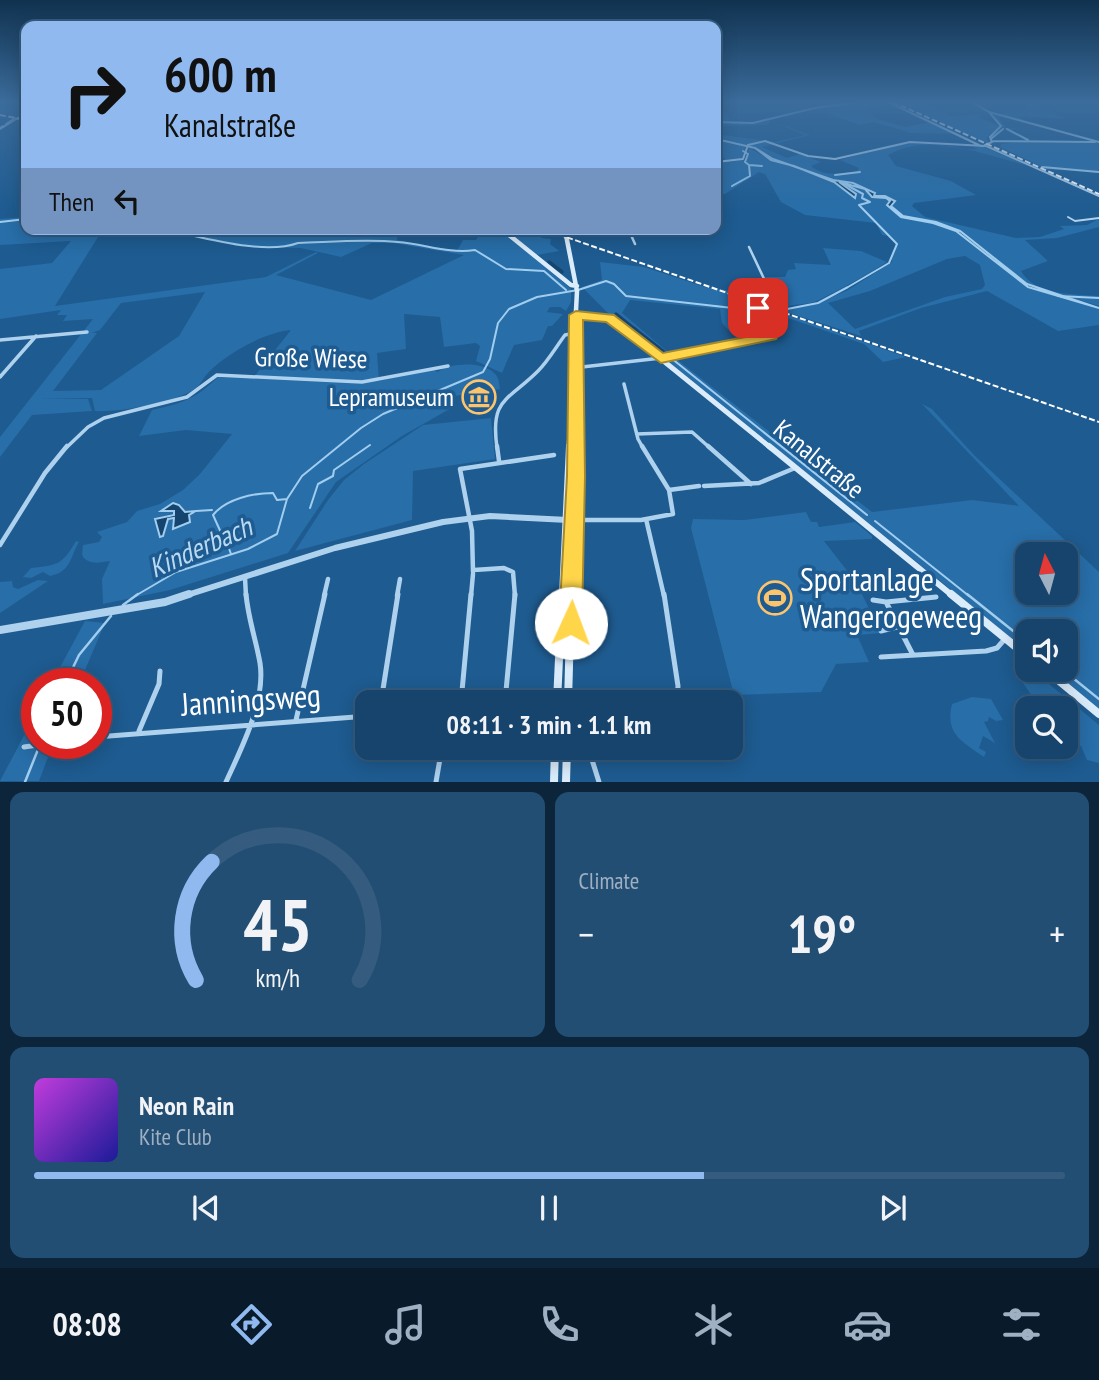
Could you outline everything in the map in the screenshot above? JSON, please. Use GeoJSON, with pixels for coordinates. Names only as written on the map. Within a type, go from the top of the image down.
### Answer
{"type":"FeatureCollection","features":[{"type":"Feature","properties":{"kind":"main road"},"geometry":{"type":"LineString","coordinates":[[509,235],[577,288]]}},
{"type":"Feature","properties":{"kind":"main road"},"geometry":{"type":"LineString","coordinates":[[566,235],[577,288],[569,469],[568,690]]}},
{"type":"Feature","properties":{"kind":"main road","name":"Kanalstraße"},"geometry":{"type":"LineString","coordinates":[[576,315],[610,318],[1015,646]]}},
{"type":"Feature","properties":{"kind":"main road"},"geometry":{"type":"LineString","coordinates":[[558,690],[570,520],[578,352],[575,345]]}},
{"type":"Feature","properties":{"kind":"main road"},"geometry":{"type":"LineString","coordinates":[[1060,682],[1099,713]]}},
{"type":"Feature","properties":{"kind":"main road"},"geometry":{"type":"LineString","coordinates":[[554,782],[555,760]]}},
{"type":"Feature","properties":{"kind":"main road"},"geometry":{"type":"LineString","coordinates":[[566,782],[567,760]]}},
{"type":"Feature","properties":{"kind":"street"},"geometry":{"type":"LineString","coordinates":[[965,138],[981,146]]}},
{"type":"Feature","properties":{"kind":"street"},"geometry":{"type":"LineString","coordinates":[[721,162],[741,160],[748,146],[765,141],[808,156],[835,159],[909,142],[986,146],[1099,196]]}},
{"type":"Feature","properties":{"kind":"street"},"geometry":{"type":"LineString","coordinates":[[986,146],[992,141],[1099,142]]}},
{"type":"Feature","properties":{"kind":"street"},"geometry":{"type":"LineString","coordinates":[[1068,217],[1083,221],[1099,218]]}},
{"type":"Feature","properties":{"kind":"street"},"geometry":{"type":"LineString","coordinates":[[631,235],[635,244]]}},
{"type":"Feature","properties":{"kind":"street"},"geometry":{"type":"LineString","coordinates":[[582,367],[661,358],[771,336],[774,331],[758,310],[766,283],[749,247]]}},
{"type":"Feature","properties":{"kind":"street"},"geometry":{"type":"LineString","coordinates":[[0,340],[87,332]]}},
{"type":"Feature","properties":{"kind":"street"},"geometry":{"type":"LineString","coordinates":[[499,461],[494,424],[502,401],[539,370],[565,335],[575,333]]}},
{"type":"Feature","properties":{"kind":"street"},"geometry":{"type":"LineString","coordinates":[[0,377],[36,336]]}},
{"type":"Feature","properties":{"kind":"street","name":"Große Wiese"},"geometry":{"type":"LineString","coordinates":[[0,545],[66,445],[80,432],[111,416],[184,399],[198,392],[214,376],[362,382],[447,366]]}},
{"type":"Feature","properties":{"kind":"street"},"geometry":{"type":"LineString","coordinates":[[0,630],[108,613],[180,598],[350,544],[469,517],[508,516],[570,520],[668,517],[673,513],[668,490],[645,454],[636,433],[624,384]]}},
{"type":"Feature","properties":{"kind":"street"},"geometry":{"type":"LineString","coordinates":[[636,433],[683,430],[694,433],[751,484]]}},
{"type":"Feature","properties":{"kind":"street"},"geometry":{"type":"LineString","coordinates":[[462,690],[473,572],[469,517],[460,469],[499,461],[554,455]]}},
{"type":"Feature","properties":{"kind":"street"},"geometry":{"type":"LineString","coordinates":[[668,490],[751,484],[776,478],[796,468]]}},
{"type":"Feature","properties":{"kind":"street"},"geometry":{"type":"LineString","coordinates":[[646,519],[667,614],[678,690]]}},
{"type":"Feature","properties":{"kind":"street"},"geometry":{"type":"LineString","coordinates":[[473,572],[504,568],[513,572],[515,599],[507,690]]}},
{"type":"Feature","properties":{"kind":"street"},"geometry":{"type":"LineString","coordinates":[[226,782],[251,723],[260,693],[261,674],[248,618],[245,577]]}},
{"type":"Feature","properties":{"kind":"street"},"geometry":{"type":"LineString","coordinates":[[296,720],[328,579]]}},
{"type":"Feature","properties":{"kind":"street"},"geometry":{"type":"LineString","coordinates":[[383,690],[400,579]]}},
{"type":"Feature","properties":{"kind":"street"},"geometry":{"type":"LineString","coordinates":[[873,600],[886,602],[936,597]]}},
{"type":"Feature","properties":{"kind":"street"},"geometry":{"type":"LineString","coordinates":[[886,602],[913,655]]}},
{"type":"Feature","properties":{"kind":"street"},"geometry":{"type":"LineString","coordinates":[[881,631],[966,622]]}},
{"type":"Feature","properties":{"kind":"street"},"geometry":{"type":"LineString","coordinates":[[881,657],[992,650],[1006,639]]}},
{"type":"Feature","properties":{"kind":"street","name":"Janningsweg"},"geometry":{"type":"LineString","coordinates":[[138,732],[159,684],[160,671]]}},
{"type":"Feature","properties":{"kind":"street","name":"Janningsweg"},"geometry":{"type":"LineString","coordinates":[[112,735],[355,717]]}},
{"type":"Feature","properties":{"kind":"street"},"geometry":{"type":"LineString","coordinates":[[436,782],[440,760]]}},
{"type":"Feature","properties":{"kind":"street"},"geometry":{"type":"LineString","coordinates":[[592,760],[599,782]]}},
{"type":"Feature","properties":{"kind":"shaded area"},"geometry":{"type":"Polygon","coordinates":[[[721,138],[775,142],[796,138],[762,147],[787,158],[800,154],[821,162],[811,166],[815,169],[838,174],[857,171],[859,168],[840,160],[896,144],[935,145],[904,148],[888,155],[896,166],[951,181],[976,195],[914,203],[912,206],[925,217],[1016,238],[1040,237],[1064,229],[1060,226],[1087,225],[1099,219],[1099,227],[1057,238],[1025,240],[1048,261],[1021,271],[1036,285],[1045,289],[1067,294],[1099,296],[1099,306],[1030,285],[960,231],[936,222],[903,216],[891,206],[895,200],[889,199],[887,205],[900,217],[934,223],[956,231],[1028,287],[1099,308],[1099,325],[1058,331],[987,291],[921,308],[859,331],[861,336],[761,304],[768,283],[765,277],[785,277],[788,270],[796,269],[794,263],[831,265],[823,248],[861,251],[887,262],[819,300],[783,309],[818,303],[848,290],[892,262],[892,254],[898,245],[888,236],[882,235],[876,223],[805,215],[781,202],[765,174],[759,172],[721,194],[721,162],[726,162],[721,152],[721,141],[745,147],[743,158],[727,162],[746,160],[749,148],[771,160],[781,162],[754,147],[721,138]],[[848,183],[866,190],[869,195],[874,196],[869,189],[848,183]],[[965,256],[947,259],[870,291],[828,303],[855,329],[945,297],[982,289],[985,285],[980,265],[965,256]]]}},
{"type":"Feature","properties":{"kind":"shaded area"},"geometry":{"type":"Polygon","coordinates":[[[1099,143],[1099,173],[1047,169],[1000,147],[1001,144],[1099,143]]]}},
{"type":"Feature","properties":{"kind":"shaded area"},"geometry":{"type":"Polygon","coordinates":[[[981,146],[1029,166],[994,156],[965,149],[978,149],[973,147],[981,146]]]}},
{"type":"Feature","properties":{"kind":"shaded area"},"geometry":{"type":"Polygon","coordinates":[[[755,148],[773,159],[790,165],[771,160],[755,148]]]}},
{"type":"Feature","properties":{"kind":"shaded area"},"geometry":{"type":"Polygon","coordinates":[[[801,169],[833,180],[853,183],[875,193],[874,196],[885,196],[895,201],[891,206],[903,216],[936,222],[960,231],[1027,284],[1099,308],[1028,287],[956,231],[901,217],[887,205],[890,201],[886,198],[872,197],[865,189],[839,182],[856,194],[855,198],[834,182],[801,169]]]}},
{"type":"Feature","properties":{"kind":"shaded area"},"geometry":{"type":"Polygon","coordinates":[[[21,217],[21,235],[99,235],[55,306],[266,277],[316,252],[318,253],[276,275],[371,300],[464,255],[393,243],[372,243],[341,257],[301,248],[256,247],[186,235],[397,235],[397,240],[457,251],[463,240],[476,240],[479,235],[499,235],[509,236],[571,289],[571,302],[566,311],[560,307],[550,307],[547,312],[563,314],[552,326],[548,326],[542,340],[514,345],[502,373],[476,361],[480,346],[476,343],[444,347],[440,317],[404,314],[406,349],[377,353],[379,381],[432,369],[438,372],[450,367],[474,365],[494,373],[500,389],[455,396],[452,400],[455,406],[402,436],[336,482],[288,553],[170,590],[103,604],[102,579],[110,561],[90,562],[82,555],[83,545],[99,542],[102,537],[97,532],[127,522],[137,511],[160,504],[183,490],[200,474],[232,434],[186,430],[139,436],[152,410],[188,399],[219,376],[253,378],[291,330],[247,344],[217,364],[196,388],[162,402],[95,411],[92,398],[41,399],[88,399],[92,411],[32,415],[0,457],[0,437],[93,319],[63,321],[67,315],[57,315],[61,310],[0,319],[0,269],[52,263],[71,241],[0,245],[0,219],[21,217]],[[205,292],[121,303],[100,330],[92,333],[97,333],[53,391],[101,390],[179,336],[205,292]],[[173,503],[162,510],[175,513],[156,518],[160,538],[168,519],[175,518],[173,529],[190,522],[189,515],[195,512],[185,512],[173,503]]]}},
{"type":"Feature","properties":{"kind":"shaded area"},"geometry":{"type":"Polygon","coordinates":[[[512,235],[538,235],[551,239],[550,244],[559,251],[537,255],[512,235]]]}},
{"type":"Feature","properties":{"kind":"shaded area"},"geometry":{"type":"Polygon","coordinates":[[[600,262],[644,267],[705,287],[759,295],[757,304],[906,357],[883,362],[864,344],[791,319],[762,313],[781,336],[675,358],[872,512],[972,500],[1019,506],[922,404],[932,409],[974,455],[1067,542],[1015,542],[1015,606],[1078,606],[1078,552],[1099,572],[1099,709],[1066,682],[1078,682],[1078,619],[1015,619],[1015,641],[607,312],[582,287],[602,280],[600,262]],[[630,300],[622,313],[669,353],[738,340],[722,323],[720,309],[630,300]]]}},
{"type":"Feature","properties":{"kind":"shaded area"},"geometry":{"type":"Polygon","coordinates":[[[491,418],[495,459],[413,471],[412,520],[295,551],[328,500],[344,480],[364,464],[423,425],[491,418]]]}},
{"type":"Feature","properties":{"kind":"shaded area"},"geometry":{"type":"Polygon","coordinates":[[[173,503],[185,512],[196,511],[189,515],[190,522],[173,529],[174,518],[168,519],[163,536],[160,537],[155,519],[174,515],[174,511],[161,511],[173,503]]]}},
{"type":"Feature","properties":{"kind":"shaded area","name":"Sportanlage Wangerogeweeg"},"geometry":{"type":"Polygon","coordinates":[[[806,512],[811,522],[817,522],[819,527],[855,522],[872,536],[872,539],[824,541],[856,582],[881,633],[857,635],[869,662],[836,664],[821,692],[743,695],[743,690],[733,690],[691,528],[693,519],[744,520],[806,512]]]}},
{"type":"Feature","properties":{"kind":"shaded area"},"geometry":{"type":"Polygon","coordinates":[[[76,541],[79,542],[62,571],[50,576],[43,572],[31,578],[23,577],[31,568],[47,566],[63,559],[76,541]]]}},
{"type":"Feature","properties":{"kind":"shaded area"},"geometry":{"type":"Polygon","coordinates":[[[38,580],[48,581],[0,613],[0,582],[12,581],[13,587],[18,589],[38,580]]]}},
{"type":"Feature","properties":{"kind":"shaded area"},"geometry":{"type":"Polygon","coordinates":[[[85,621],[105,623],[86,668],[60,668],[85,621]]]}},
{"type":"Feature","properties":{"kind":"shaded area"},"geometry":{"type":"Polygon","coordinates":[[[1022,682],[1047,682],[1064,696],[1032,696],[1022,682]]]}},
{"type":"Feature","properties":{"kind":"shaded area"},"geometry":{"type":"Polygon","coordinates":[[[972,697],[991,699],[1003,720],[996,721],[989,717],[988,721],[984,722],[995,743],[983,736],[979,748],[986,752],[984,757],[957,736],[951,723],[952,704],[972,697]]]}},
{"type":"Feature","properties":{"kind":"shaded area"},"geometry":{"type":"Polygon","coordinates":[[[1078,708],[1099,725],[1099,763],[1087,760],[1081,746],[1078,746],[1078,708]]]}},
{"type":"Feature","properties":{"kind":"shaded area"},"geometry":{"type":"Polygon","coordinates":[[[21,741],[21,759],[47,759],[39,781],[0,781],[21,741]]]}},
{"type":"Feature","properties":{"kind":"waterway"},"geometry":{"type":"LineString","coordinates":[[743,151],[748,154],[745,162],[749,165]]}},
{"type":"Feature","properties":{"kind":"waterway"},"geometry":{"type":"LineString","coordinates":[[732,186],[750,176],[749,165]]}},
{"type":"Feature","properties":{"kind":"waterway"},"geometry":{"type":"LineString","coordinates":[[749,165],[762,166]]}},
{"type":"Feature","properties":{"kind":"waterway"},"geometry":{"type":"LineString","coordinates":[[1042,167],[1099,172]]}},
{"type":"Feature","properties":{"kind":"waterway"},"geometry":{"type":"LineString","coordinates":[[835,175],[860,172]]}},
{"type":"Feature","properties":{"kind":"waterway","name":"Kinderbach"},"geometry":{"type":"LineString","coordinates":[[782,310],[818,303],[889,263],[897,244],[859,205],[870,202],[862,198],[863,194],[843,183]]}},
{"type":"Feature","properties":{"kind":"waterway"},"geometry":{"type":"LineString","coordinates":[[0,222],[21,220]]}},
{"type":"Feature","properties":{"kind":"waterway"},"geometry":{"type":"LineString","coordinates":[[189,235],[267,247],[298,243],[373,241],[408,243],[455,251],[475,250],[506,269],[544,271],[566,290]]}},
{"type":"Feature","properties":{"kind":"waterway"},"geometry":{"type":"LineString","coordinates":[[549,262],[562,272]]}},
{"type":"Feature","properties":{"kind":"waterway","name":"Kinderbach"},"geometry":{"type":"LineString","coordinates":[[287,499],[302,476],[361,428],[383,414],[483,372],[490,359],[498,323],[509,309],[537,297],[578,290],[606,281],[614,284],[626,296],[777,313]]}},
{"type":"Feature","properties":{"kind":"waterway"},"geometry":{"type":"LineString","coordinates":[[1058,296],[1099,298]]}},
{"type":"Feature","properties":{"kind":"waterway"},"geometry":{"type":"LineString","coordinates":[[616,314],[636,330]]}},
{"type":"Feature","properties":{"kind":"waterway"},"geometry":{"type":"LineString","coordinates":[[634,329],[667,355]]}},
{"type":"Feature","properties":{"kind":"waterway"},"geometry":{"type":"LineString","coordinates":[[671,358],[867,515]]}},
{"type":"Feature","properties":{"kind":"waterway"},"geometry":{"type":"LineString","coordinates":[[310,508],[318,484],[333,476],[334,470],[370,445]]}},
{"type":"Feature","properties":{"kind":"waterway"},"geometry":{"type":"LineString","coordinates":[[223,537],[213,515],[218,509],[240,498],[265,493],[273,493],[277,500],[287,499]]}},
{"type":"Feature","properties":{"kind":"waterway","name":"Kinderbach"},"geometry":{"type":"LineString","coordinates":[[136,595],[176,572],[248,549],[277,534],[287,499]]}},
{"type":"Feature","properties":{"kind":"waterway"},"geometry":{"type":"LineString","coordinates":[[196,511],[212,510]]}},
{"type":"Feature","properties":{"kind":"waterway"},"geometry":{"type":"LineString","coordinates":[[875,521],[969,596]]}},
{"type":"Feature","properties":{"kind":"waterway"},"geometry":{"type":"LineString","coordinates":[[227,543],[231,554]]}},
{"type":"Feature","properties":{"kind":"waterway"},"geometry":{"type":"LineString","coordinates":[[967,594],[1015,632]]}},
{"type":"Feature","properties":{"kind":"waterway","name":"Kinderbach"},"geometry":{"type":"LineString","coordinates":[[123,605],[136,595]]}},
{"type":"Feature","properties":{"kind":"waterway","name":"Kinderbach"},"geometry":{"type":"LineString","coordinates":[[73,668],[79,655],[111,616]]}},
{"type":"Feature","properties":{"kind":"waterway"},"geometry":{"type":"LineString","coordinates":[[1078,682],[1099,699]]}},
{"type":"Feature","properties":{"kind":"waterway","name":"Kinderbach"},"geometry":{"type":"LineString","coordinates":[[25,782],[34,759]]}},
{"type":"Feature","properties":{"kind":"railway"},"geometry":{"type":"LineString","coordinates":[[975,138],[1099,194]]}},
{"type":"Feature","properties":{"kind":"railway"},"geometry":{"type":"LineString","coordinates":[[560,235],[1099,422]]}},
{"type":"Feature","properties":{"kind":"place","name":"Lepramuseum"},"geometry":{"type":"Point","coordinates":[479,397]}},
{"type":"Feature","properties":{"kind":"place","name":"Sportanlage Wangerogeweeg"},"geometry":{"type":"Point","coordinates":[775,598]}},
{"type":"Feature","properties":{"kind":"route"},"geometry":{"type":"LineString","coordinates":[[571,623],[576,476],[576,315],[610,318],[661,358],[771,336],[774,331],[757,312],[758,308]]}}]}
